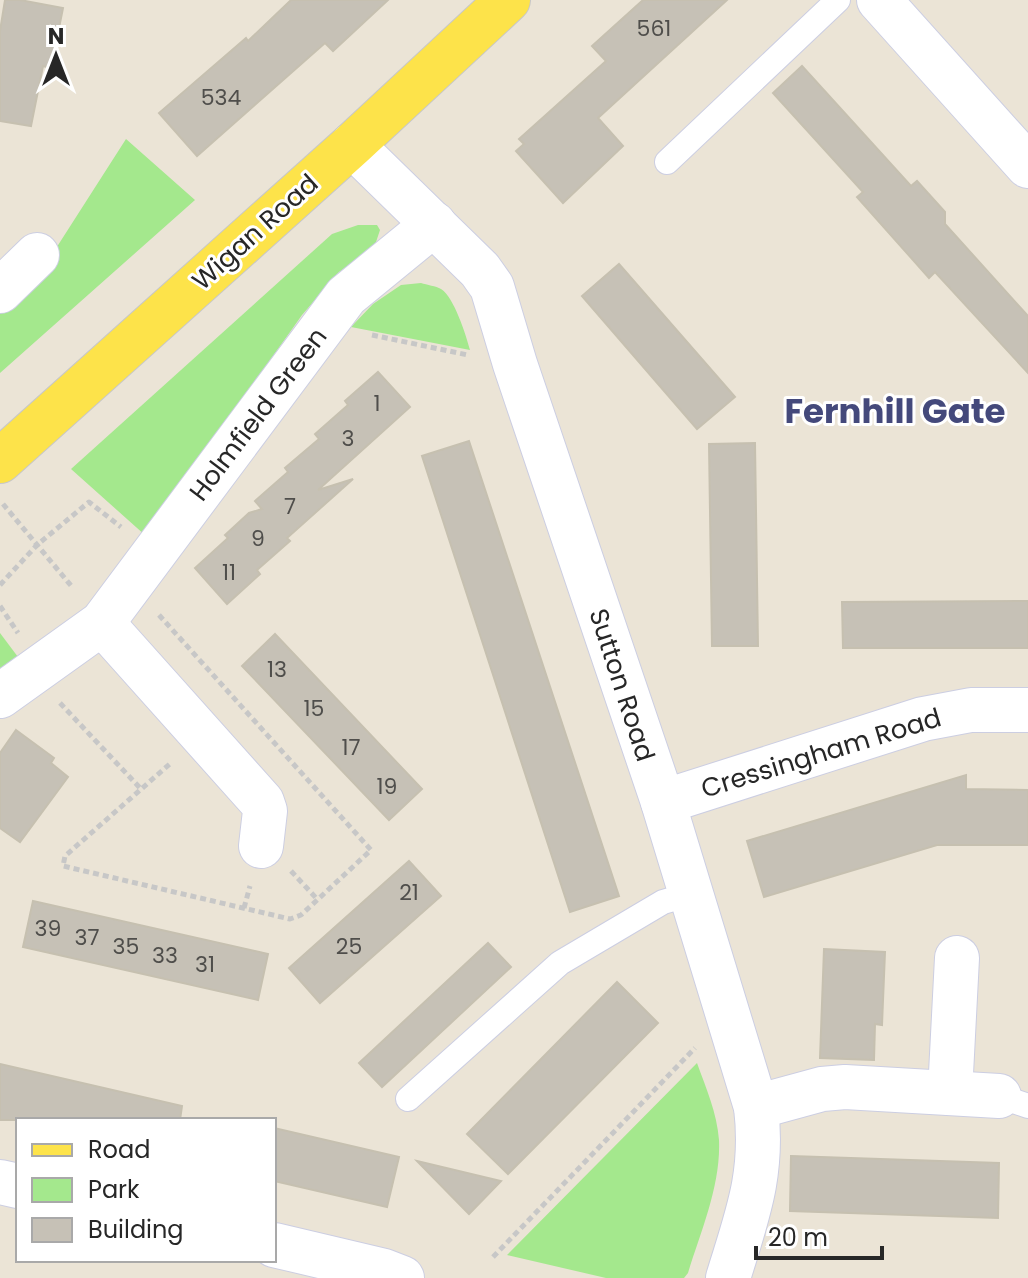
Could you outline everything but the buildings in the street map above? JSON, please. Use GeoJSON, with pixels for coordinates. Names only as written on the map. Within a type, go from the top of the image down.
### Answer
{"type":"FeatureCollection","features":[{"type":"Feature","properties":{"kind":"main road","name":"Wigan Road"},"geometry":{"type":"LineString","coordinates":[[0,461],[352,145],[508,0]]}},
{"type":"Feature","properties":{"kind":"street"},"geometry":{"type":"LineString","coordinates":[[879,0],[1019,140]]}},
{"type":"Feature","properties":{"kind":"street","name":"Sutton Road"},"geometry":{"type":"LineString","coordinates":[[352,145],[480,270],[492,287],[515,364],[663,802],[756,1107],[759,1134],[756,1181],[728,1278]]}},
{"type":"Feature","properties":{"kind":"street","name":"Holmfield Green"},"geometry":{"type":"LineString","coordinates":[[16,684],[102,623],[346,296],[434,224]]}},
{"type":"Feature","properties":{"kind":"street"},"geometry":{"type":"LineString","coordinates":[[0,291],[37,255]]}},
{"type":"Feature","properties":{"kind":"street"},"geometry":{"type":"LineString","coordinates":[[102,623],[262,802],[265,811],[261,846]]}},
{"type":"Feature","properties":{"kind":"street","name":"Cressingham Road"},"geometry":{"type":"LineString","coordinates":[[663,802],[923,719],[971,710],[1028,710]]}},
{"type":"Feature","properties":{"kind":"street"},"geometry":{"type":"LineString","coordinates":[[950,1093],[957,958]]}},
{"type":"Feature","properties":{"kind":"street"},"geometry":{"type":"LineString","coordinates":[[756,1107],[822,1089],[845,1087],[950,1093],[1014,1101]]}},
{"type":"Feature","properties":{"kind":"street"},"geometry":{"type":"LineString","coordinates":[[276,1245],[402,1278]]}},
{"type":"Feature","properties":{"kind":"lane"},"geometry":{"type":"LineString","coordinates":[[667,162],[838,0]]}},
{"type":"Feature","properties":{"kind":"lane"},"geometry":{"type":"LineString","coordinates":[[408,1099],[560,963],[663,902],[691,894]]}},
{"type":"Feature","properties":{"kind":"path"},"geometry":{"type":"LineString","coordinates":[[371,335],[480,357]]}},
{"type":"Feature","properties":{"kind":"path"},"geometry":{"type":"LineString","coordinates":[[0,501],[102,623]]}},
{"type":"Feature","properties":{"kind":"path"},"geometry":{"type":"LineString","coordinates":[[0,585],[37,545],[89,502],[154,553]]}},
{"type":"Feature","properties":{"kind":"path"},"geometry":{"type":"LineString","coordinates":[[16,684],[141,789]]}},
{"type":"Feature","properties":{"kind":"path"},"geometry":{"type":"LineString","coordinates":[[493,1257],[697,1047]]}},
{"type":"Feature","properties":{"kind":"green space"},"geometry":{"type":"Polygon","coordinates":[[[126,139],[195,200],[0,373],[0,306],[53,253],[126,139]]]}},
{"type":"Feature","properties":{"kind":"green space"},"geometry":{"type":"Polygon","coordinates":[[[358,225],[377,225],[380,230],[374,248],[339,272],[302,315],[146,536],[71,469],[332,234],[358,225]]]}},
{"type":"Feature","properties":{"kind":"green space"},"geometry":{"type":"Polygon","coordinates":[[[421,283],[446,293],[459,317],[470,350],[351,327],[373,304],[401,285],[421,283]]]}},
{"type":"Feature","properties":{"kind":"green space"},"geometry":{"type":"Polygon","coordinates":[[[0,633],[18,657],[0,671],[0,633]]]}},
{"type":"Feature","properties":{"kind":"green space"},"geometry":{"type":"Polygon","coordinates":[[[697,1063],[716,1120],[719,1157],[709,1208],[684,1278],[606,1278],[507,1255],[697,1063]]]}},
{"type":"Feature","properties":{"kind":"district","name":"Fernhill Gate"},"geometry":{"type":"Point","coordinates":[895,411]}}]}
